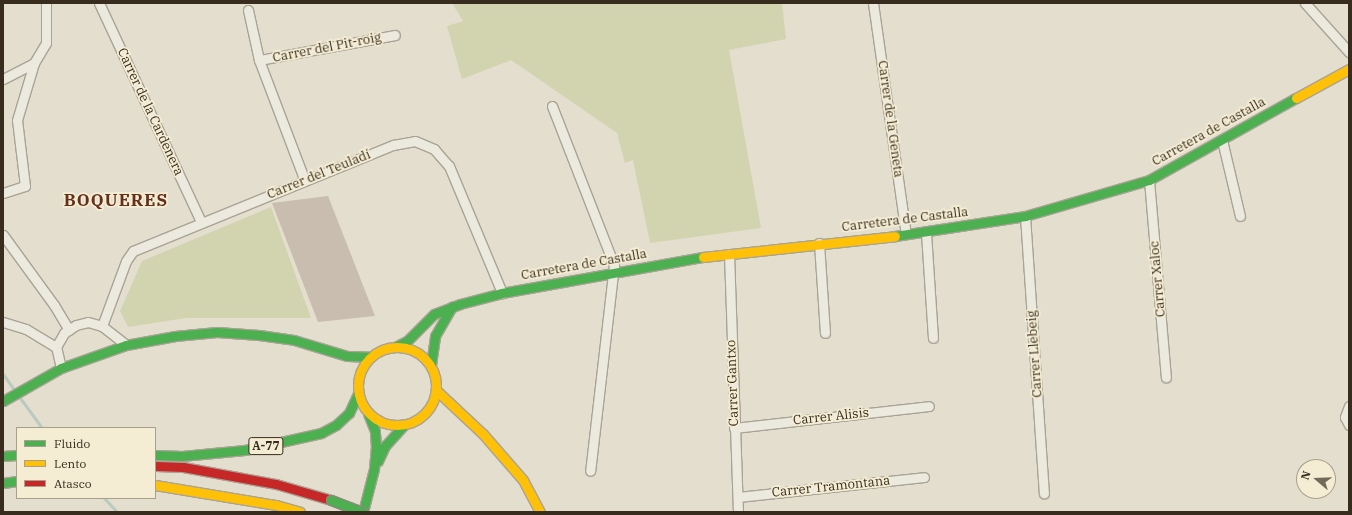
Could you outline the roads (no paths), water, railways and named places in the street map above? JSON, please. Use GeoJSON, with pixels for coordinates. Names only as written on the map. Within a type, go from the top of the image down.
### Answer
{"type":"FeatureCollection","features":[{"type":"Feature","properties":{"kind":"main road","name":"Carretera de Castalla"},"geometry":{"type":"LineString","coordinates":[[395,347],[407,341],[434,314],[456,305],[502,293],[729,254],[819,243],[926,233],[1025,216],[1149,180],[1349,69]]}},
{"type":"Feature","properties":{"kind":"main road"},"geometry":{"type":"LineString","coordinates":[[431,365],[435,336],[456,305]]}},
{"type":"Feature","properties":{"kind":"main road"},"geometry":{"type":"LineString","coordinates":[[3,401],[61,368],[126,345],[175,336],[218,332],[294,340],[347,356],[370,357]]}},
{"type":"Feature","properties":{"kind":"main road"},"geometry":{"type":"LineString","coordinates":[[156,466],[183,467],[276,484],[331,500],[363,512],[374,469],[385,446],[404,425],[426,413],[433,402],[436,390],[436,377],[431,365],[415,351],[395,347],[382,350],[370,357],[362,368],[358,380],[358,394],[375,431],[374,469]]}},
{"type":"Feature","properties":{"kind":"main road"},"geometry":{"type":"LineString","coordinates":[[347,356],[362,368]]}},
{"type":"Feature","properties":{"kind":"main road"},"geometry":{"type":"LineString","coordinates":[[436,390],[483,434],[523,480],[540,512]]}},
{"type":"Feature","properties":{"kind":"main road","name":"A-77"},"geometry":{"type":"LineString","coordinates":[[156,455],[182,456],[245,450],[321,434],[336,425],[349,413],[358,394]]}},
{"type":"Feature","properties":{"kind":"main road"},"geometry":{"type":"LineString","coordinates":[[367,412],[378,421],[391,425],[404,425]]}},
{"type":"Feature","properties":{"kind":"main road"},"geometry":{"type":"LineString","coordinates":[[3,466],[16,465]]}},
{"type":"Feature","properties":{"kind":"main road"},"geometry":{"type":"LineString","coordinates":[[3,483],[16,481]]}},
{"type":"Feature","properties":{"kind":"main road"},"geometry":{"type":"LineString","coordinates":[[156,485],[276,505],[300,512]]}},
{"type":"Feature","properties":{"kind":"street"},"geometry":{"type":"LineString","coordinates":[[3,193],[25,186],[17,120],[34,63],[46,43],[46,3]]}},
{"type":"Feature","properties":{"kind":"street","name":"Carrer de la Cardenera"},"geometry":{"type":"LineString","coordinates":[[99,3],[201,222]]}},
{"type":"Feature","properties":{"kind":"street","name":"Carrer de la Geneta"},"geometry":{"type":"LineString","coordinates":[[873,3],[906,234]]}},
{"type":"Feature","properties":{"kind":"street"},"geometry":{"type":"LineString","coordinates":[[1305,3],[1349,52]]}},
{"type":"Feature","properties":{"kind":"street","name":"Carrer del Pit-roig"},"geometry":{"type":"LineString","coordinates":[[248,10],[259,60],[305,181]]}},
{"type":"Feature","properties":{"kind":"street","name":"Carrer del Pit-roig"},"geometry":{"type":"LineString","coordinates":[[259,60],[395,35]]}},
{"type":"Feature","properties":{"kind":"street"},"geometry":{"type":"LineString","coordinates":[[3,79],[34,63]]}},
{"type":"Feature","properties":{"kind":"street"},"geometry":{"type":"LineString","coordinates":[[552,106],[614,265],[611,274],[590,472]]}},
{"type":"Feature","properties":{"kind":"street"},"geometry":{"type":"LineString","coordinates":[[1222,140],[1240,216]]}},
{"type":"Feature","properties":{"kind":"street","name":"Carrer del Teuladí"},"geometry":{"type":"LineString","coordinates":[[102,326],[126,261],[133,251],[393,145],[415,141],[434,149],[449,166],[502,293]]}},
{"type":"Feature","properties":{"kind":"street","name":"Carrer Xaloc"},"geometry":{"type":"LineString","coordinates":[[1149,180],[1166,377]]}},
{"type":"Feature","properties":{"kind":"street","name":"Carrer Llebeig"},"geometry":{"type":"LineString","coordinates":[[1025,216],[1044,492]]}},
{"type":"Feature","properties":{"kind":"street"},"geometry":{"type":"LineString","coordinates":[[926,233],[933,338]]}},
{"type":"Feature","properties":{"kind":"street"},"geometry":{"type":"LineString","coordinates":[[3,235],[54,305],[68,330]]}},
{"type":"Feature","properties":{"kind":"street"},"geometry":{"type":"LineString","coordinates":[[819,243],[825,333]]}},
{"type":"Feature","properties":{"kind":"street","name":"Carrer Gantxo"},"geometry":{"type":"LineString","coordinates":[[729,254],[738,512]]}},
{"type":"Feature","properties":{"kind":"street"},"geometry":{"type":"LineString","coordinates":[[3,322],[26,329],[56,347],[61,368]]}},
{"type":"Feature","properties":{"kind":"street"},"geometry":{"type":"LineString","coordinates":[[56,347],[68,330],[88,322],[102,326],[126,345]]}},
{"type":"Feature","properties":{"kind":"street","name":"Carrer Alisis"},"geometry":{"type":"LineString","coordinates":[[734,428],[929,406]]}},
{"type":"Feature","properties":{"kind":"street"},"geometry":{"type":"LineString","coordinates":[[1349,406],[1345,417],[1349,425]]}},
{"type":"Feature","properties":{"kind":"street","name":"Carrer Tramontana"},"geometry":{"type":"LineString","coordinates":[[738,497],[924,477]]}},
{"type":"Feature","properties":{"kind":"waterway"},"geometry":{"type":"LineString","coordinates":[[3,374],[15,391]]}},
{"type":"Feature","properties":{"kind":"waterway"},"geometry":{"type":"LineString","coordinates":[[18,395],[41,427]]}},
{"type":"Feature","properties":{"kind":"waterway"},"geometry":{"type":"LineString","coordinates":[[105,499],[117,512]]}},
{"type":"Feature","properties":{"kind":"district","name":"BOQUERES"},"geometry":{"type":"Point","coordinates":[116,201]}}]}
